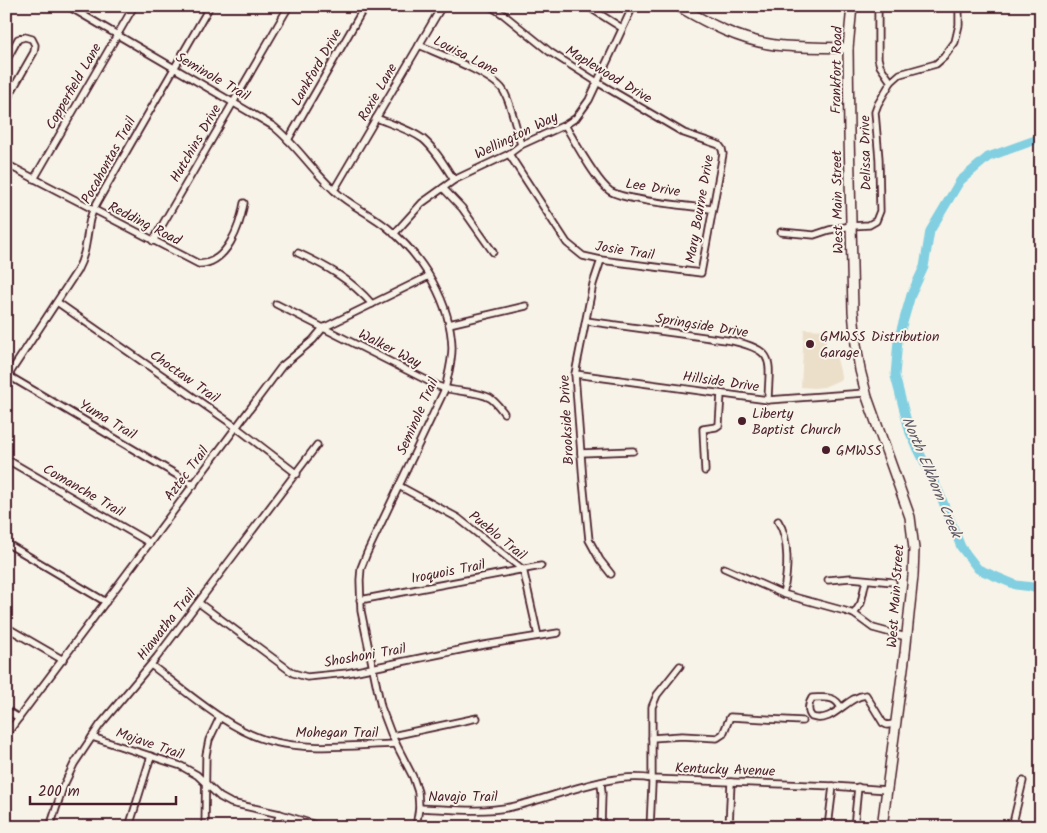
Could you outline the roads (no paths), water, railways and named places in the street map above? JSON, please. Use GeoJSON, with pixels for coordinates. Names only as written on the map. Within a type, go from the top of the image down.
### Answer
{"type":"FeatureCollection","features":[{"type":"Feature","properties":{"kind":"main road"},"geometry":{"type":"LineString","coordinates":[[678,6],[726,32],[758,42],[803,47],[848,48]]}},
{"type":"Feature","properties":{"kind":"main road","name":"Frankfort Road"},"geometry":{"type":"LineString","coordinates":[[849,135],[848,48],[852,6]]}},
{"type":"Feature","properties":{"kind":"main road","name":"West Main Street"},"geometry":{"type":"LineString","coordinates":[[849,135],[854,328],[860,370],[865,393],[903,496],[912,528],[914,561],[882,827]]}},
{"type":"Feature","properties":{"kind":"street","name":"Seminole Trail"},"geometry":{"type":"LineString","coordinates":[[68,6],[272,126],[288,140],[334,190],[394,234],[413,252],[429,276],[439,297],[449,324],[451,338],[452,360],[445,389],[361,568],[360,600],[372,668],[381,707],[418,792],[419,808],[416,827]]}},
{"type":"Feature","properties":{"kind":"street","name":"Copperfield Lane"},"geometry":{"type":"LineString","coordinates":[[34,179],[134,6]]}},
{"type":"Feature","properties":{"kind":"street","name":"Pocahontas Trail"},"geometry":{"type":"LineString","coordinates":[[8,378],[82,262],[88,239],[89,223],[94,210],[210,6]]}},
{"type":"Feature","properties":{"kind":"street","name":"Hutchins Drive"},"geometry":{"type":"LineString","coordinates":[[153,241],[289,6]]}},
{"type":"Feature","properties":{"kind":"street","name":"Lankford Drive"},"geometry":{"type":"LineString","coordinates":[[288,140],[365,6]]}},
{"type":"Feature","properties":{"kind":"street","name":"Roxie Lane"},"geometry":{"type":"LineString","coordinates":[[334,190],[442,6]]}},
{"type":"Feature","properties":{"kind":"street","name":"Maplewood Drive"},"geometry":{"type":"LineString","coordinates":[[490,6],[550,52],[597,82],[684,133],[719,145],[722,149]]}},
{"type":"Feature","properties":{"kind":"street"},"geometry":{"type":"LineString","coordinates":[[587,6],[622,28]]}},
{"type":"Feature","properties":{"kind":"street","name":"Wellington Way"},"geometry":{"type":"LineString","coordinates":[[394,234],[422,203],[454,180],[576,118],[585,106],[633,6]]}},
{"type":"Feature","properties":{"kind":"street"},"geometry":{"type":"LineString","coordinates":[[878,6],[878,58],[880,66],[891,82],[900,74],[936,64],[944,58],[956,42],[959,25],[959,6]]}},
{"type":"Feature","properties":{"kind":"street"},"geometry":{"type":"LineString","coordinates":[[6,61],[18,39],[25,36],[32,39],[35,45],[34,52],[6,101]]}},
{"type":"Feature","properties":{"kind":"street","name":"Louisa Lane"},"geometry":{"type":"LineString","coordinates":[[419,45],[485,76],[499,86],[506,98],[521,146]]}},
{"type":"Feature","properties":{"kind":"street","name":"Delissa Drive"},"geometry":{"type":"LineString","coordinates":[[851,226],[869,225],[876,221],[880,211],[879,158],[875,112],[883,93],[891,82]]}},
{"type":"Feature","properties":{"kind":"street"},"geometry":{"type":"LineString","coordinates":[[376,118],[422,139],[437,153],[454,180]]}},
{"type":"Feature","properties":{"kind":"street","name":"Lee Drive"},"geometry":{"type":"LineString","coordinates":[[565,125],[601,182],[612,192],[634,199],[712,209]]}},
{"type":"Feature","properties":{"kind":"street","name":"Mary Bourne Drive"},"geometry":{"type":"LineString","coordinates":[[700,274],[723,154],[722,149]]}},
{"type":"Feature","properties":{"kind":"street","name":"Josie Trail"},"geometry":{"type":"LineString","coordinates":[[508,154],[568,243],[583,256],[700,274]]}},
{"type":"Feature","properties":{"kind":"street","name":"Redding Road"},"geometry":{"type":"LineString","coordinates":[[6,164],[199,264],[212,262],[223,252],[239,224],[244,203]]}},
{"type":"Feature","properties":{"kind":"street"},"geometry":{"type":"LineString","coordinates":[[443,188],[462,208],[493,252]]}},
{"type":"Feature","properties":{"kind":"street"},"geometry":{"type":"LineString","coordinates":[[782,232],[814,235],[851,226]]}},
{"type":"Feature","properties":{"kind":"street"},"geometry":{"type":"LineString","coordinates":[[298,253],[329,267],[347,279],[372,304]]}},
{"type":"Feature","properties":{"kind":"street","name":"Brookside Drive"},"geometry":{"type":"LineString","coordinates":[[601,260],[593,284],[575,374],[580,453],[589,540],[600,560],[611,574]]}},
{"type":"Feature","properties":{"kind":"street","name":"Aztec Trail"},"geometry":{"type":"LineString","coordinates":[[6,735],[282,366],[313,340],[323,328],[429,276]]}},
{"type":"Feature","properties":{"kind":"street","name":"Choctaw Trail"},"geometry":{"type":"LineString","coordinates":[[57,302],[236,428],[297,474]]}},
{"type":"Feature","properties":{"kind":"street","name":"Walker Way"},"geometry":{"type":"LineString","coordinates":[[276,304],[445,389],[486,396],[496,403],[504,413]]}},
{"type":"Feature","properties":{"kind":"street"},"geometry":{"type":"LineString","coordinates":[[449,324],[526,306]]}},
{"type":"Feature","properties":{"kind":"street","name":"Springside Drive"},"geometry":{"type":"LineString","coordinates":[[586,321],[754,345],[768,358],[768,400]]}},
{"type":"Feature","properties":{"kind":"street","name":"Hillside Drive"},"geometry":{"type":"LineString","coordinates":[[575,374],[768,400],[865,393]]}},
{"type":"Feature","properties":{"kind":"street","name":"Yuma Trail"},"geometry":{"type":"LineString","coordinates":[[8,378],[194,485]]}},
{"type":"Feature","properties":{"kind":"street"},"geometry":{"type":"LineString","coordinates":[[705,471],[703,429],[716,428],[719,425],[721,394]]}},
{"type":"Feature","properties":{"kind":"street","name":"Hiawatha Trail"},"geometry":{"type":"LineString","coordinates":[[50,827],[63,787],[74,764],[100,725],[151,665],[297,474],[317,445]]}},
{"type":"Feature","properties":{"kind":"street"},"geometry":{"type":"LineString","coordinates":[[580,453],[633,451]]}},
{"type":"Feature","properties":{"kind":"street","name":"Comanche Trail"},"geometry":{"type":"LineString","coordinates":[[6,459],[150,543]]}},
{"type":"Feature","properties":{"kind":"street","name":"Pueblo Trail"},"geometry":{"type":"LineString","coordinates":[[399,486],[458,518],[522,569],[538,636]]}},
{"type":"Feature","properties":{"kind":"street"},"geometry":{"type":"LineString","coordinates":[[778,521],[784,530],[786,557],[787,576],[783,594]]}},
{"type":"Feature","properties":{"kind":"street"},"geometry":{"type":"LineString","coordinates":[[6,543],[106,602]]}},
{"type":"Feature","properties":{"kind":"street","name":"Iroquois Trail"},"geometry":{"type":"LineString","coordinates":[[360,600],[541,566]]}},
{"type":"Feature","properties":{"kind":"street"},"geometry":{"type":"LineString","coordinates":[[724,568],[783,594],[854,614],[872,628],[906,638]]}},
{"type":"Feature","properties":{"kind":"street"},"geometry":{"type":"LineString","coordinates":[[828,580],[894,582]]}},
{"type":"Feature","properties":{"kind":"street"},"geometry":{"type":"LineString","coordinates":[[854,614],[861,603],[866,580]]}},
{"type":"Feature","properties":{"kind":"street","name":"Shoshoni Trail"},"geometry":{"type":"LineString","coordinates":[[199,603],[292,673],[307,678],[372,668],[558,632]]}},
{"type":"Feature","properties":{"kind":"street"},"geometry":{"type":"LineString","coordinates":[[6,627],[63,660]]}},
{"type":"Feature","properties":{"kind":"street","name":"Mohegan Trail"},"geometry":{"type":"LineString","coordinates":[[151,665],[220,717],[268,741],[290,745],[319,746],[396,744]]}},
{"type":"Feature","properties":{"kind":"street"},"geometry":{"type":"LineString","coordinates":[[667,827],[650,826],[653,702],[680,666]]}},
{"type":"Feature","properties":{"kind":"street"},"geometry":{"type":"LineString","coordinates":[[841,708],[838,701],[834,699],[812,698],[809,702],[809,714],[817,719],[830,716],[860,696],[866,695],[883,723],[887,725],[894,724]]}},
{"type":"Feature","properties":{"kind":"street"},"geometry":{"type":"LineString","coordinates":[[6,710],[19,718]]}},
{"type":"Feature","properties":{"kind":"street"},"geometry":{"type":"LineString","coordinates":[[204,827],[207,748],[220,717]]}},
{"type":"Feature","properties":{"kind":"street"},"geometry":{"type":"LineString","coordinates":[[652,738],[682,736],[717,738],[723,734],[730,717],[802,721]]}},
{"type":"Feature","properties":{"kind":"street","name":"Mohegan Trail"},"geometry":{"type":"LineString","coordinates":[[392,736],[477,718]]}},
{"type":"Feature","properties":{"kind":"street","name":"Mojave Trail"},"geometry":{"type":"LineString","coordinates":[[92,737],[181,766],[197,775],[220,797],[231,803],[280,814],[316,826],[335,827]]}},
{"type":"Feature","properties":{"kind":"street"},"geometry":{"type":"LineString","coordinates":[[130,827],[151,756]]}},
{"type":"Feature","properties":{"kind":"street","name":"Kentucky Avenue"},"geometry":{"type":"LineString","coordinates":[[564,793],[614,778],[638,777],[887,790]]}},
{"type":"Feature","properties":{"kind":"street"},"geometry":{"type":"LineString","coordinates":[[1012,827],[1023,781]]}},
{"type":"Feature","properties":{"kind":"street"},"geometry":{"type":"LineString","coordinates":[[729,827],[731,782]]}},
{"type":"Feature","properties":{"kind":"street"},"geometry":{"type":"LineString","coordinates":[[601,783],[601,827]]}},
{"type":"Feature","properties":{"kind":"street"},"geometry":{"type":"LineString","coordinates":[[828,827],[833,786]]}},
{"type":"Feature","properties":{"kind":"street"},"geometry":{"type":"LineString","coordinates":[[854,827],[858,787]]}},
{"type":"Feature","properties":{"kind":"street","name":"Navajo Trail"},"geometry":{"type":"LineString","coordinates":[[419,808],[458,810],[499,809],[564,793]]}},
{"type":"Feature","properties":{"kind":"street"},"geometry":{"type":"LineString","coordinates":[[275,827],[280,814]]}},
{"type":"Feature","properties":{"kind":"waterway","name":"North Elkhorn Creek"},"geometry":{"type":"LineString","coordinates":[[1041,138],[988,157],[960,181],[930,231],[924,267],[911,295],[898,340],[895,376],[910,433],[939,492],[961,547],[978,569],[1016,585],[1041,588]]}},
{"type":"Feature","properties":{"kind":"place","name":"GMWSS Distribution Garage"},"geometry":{"type":"Point","coordinates":[810,344]}},
{"type":"Feature","properties":{"kind":"place","name":"Liberty Baptist Church"},"geometry":{"type":"Point","coordinates":[742,421]}},
{"type":"Feature","properties":{"kind":"place","name":"GMWSS"},"geometry":{"type":"Point","coordinates":[826,450]}}]}
